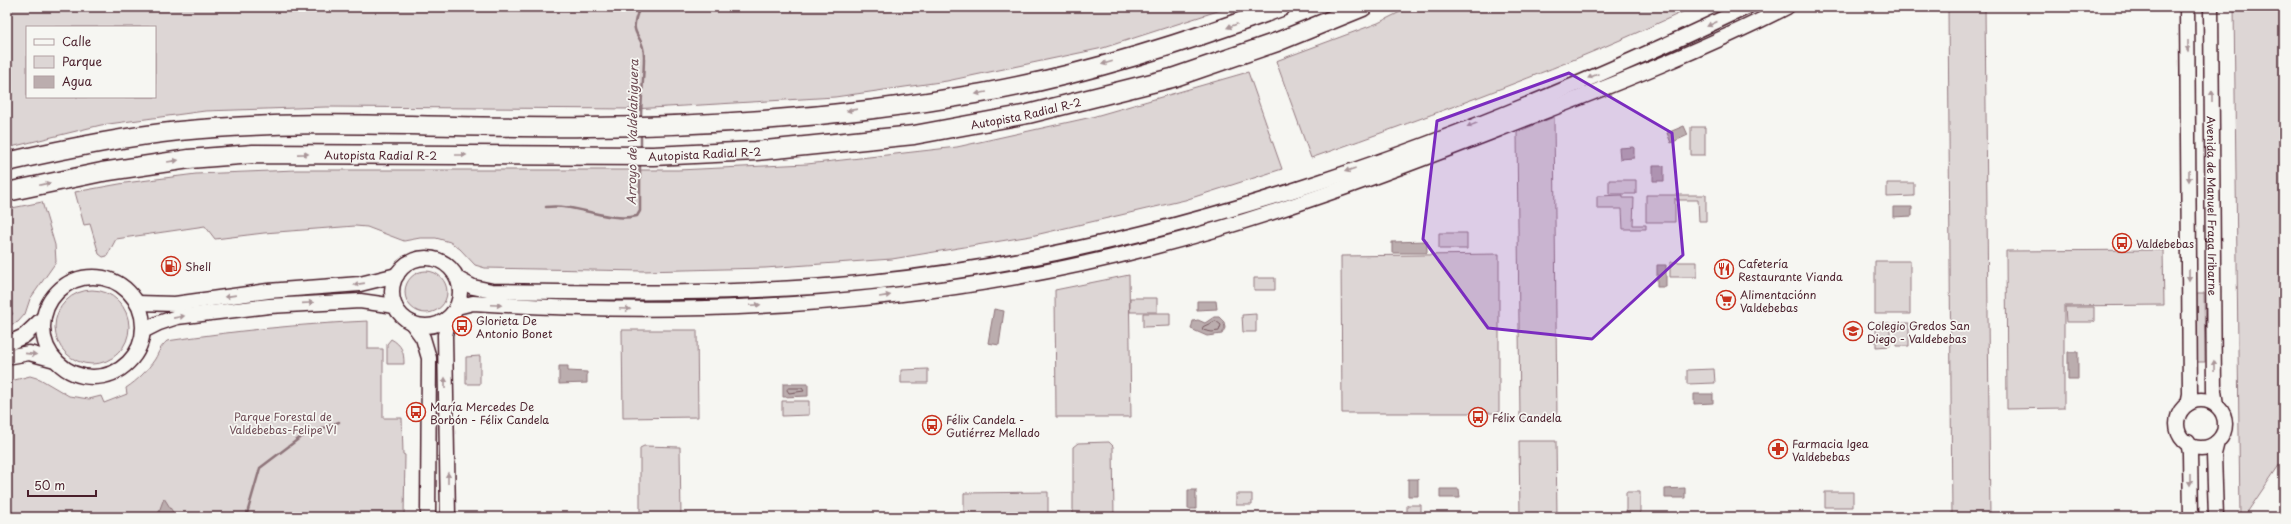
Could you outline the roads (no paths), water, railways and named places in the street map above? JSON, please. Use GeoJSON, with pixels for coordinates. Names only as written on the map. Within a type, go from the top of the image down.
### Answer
{"type":"FeatureCollection","features":[{"type":"Feature","properties":{"kind":"highway"},"geometry":{"type":"LineString","coordinates":[[7,162],[65,148],[178,131],[254,126],[588,127],[706,124],[807,117],[983,92],[1095,67],[1222,30],[1282,7]]}},
{"type":"Feature","properties":{"kind":"highway","name":"Autopista Radial R-2"},"geometry":{"type":"LineString","coordinates":[[7,192],[102,172],[189,159],[253,154],[653,156],[756,151],[914,135],[1028,114],[1172,78],[1277,42],[1363,7]]}},
{"type":"Feature","properties":{"kind":"street"},"geometry":{"type":"LineString","coordinates":[[428,517],[429,358],[423,338],[412,323],[401,315],[395,306],[393,296],[397,275],[408,263],[426,258],[445,264],[458,279],[473,287],[492,290],[635,294],[765,290],[899,278],[1024,260],[1181,224],[1388,157],[1586,80],[1747,7]]}},
{"type":"Feature","properties":{"kind":"street"},"geometry":{"type":"LineString","coordinates":[[412,323],[424,326],[435,324],[455,310],[473,303],[635,310],[847,300],[1027,275],[1128,254],[1191,237],[1303,203],[1348,187],[1598,91],[1717,40],[1787,7]]}},
{"type":"Feature","properties":{"kind":"street","name":"Avenida de Manuel Fraga Iribarne"},"geometry":{"type":"LineString","coordinates":[[2187,7],[2190,394],[2188,404]]}},
{"type":"Feature","properties":{"kind":"street","name":"Avenida de Manuel Fraga Iribarne"},"geometry":{"type":"LineString","coordinates":[[2211,7],[2214,390],[2216,405]]}},
{"type":"Feature","properties":{"kind":"street"},"geometry":{"type":"LineString","coordinates":[[137,303],[175,304],[268,291],[360,284],[397,275]]}},
{"type":"Feature","properties":{"kind":"street"},"geometry":{"type":"LineString","coordinates":[[7,357],[29,353],[54,360],[68,370],[84,376],[101,376],[117,371],[130,360],[139,347],[143,331],[142,317],[137,303],[131,294],[114,281],[99,277],[82,277],[67,283],[56,292],[47,304],[43,318],[42,333],[46,347],[54,360]]}},
{"type":"Feature","properties":{"kind":"street"},"geometry":{"type":"LineString","coordinates":[[448,517],[445,335],[448,322],[460,298],[458,279]]}},
{"type":"Feature","properties":{"kind":"street"},"geometry":{"type":"LineString","coordinates":[[143,331],[159,323],[177,317],[269,306],[360,301],[395,306]]}},
{"type":"Feature","properties":{"kind":"street"},"geometry":{"type":"LineString","coordinates":[[7,344],[24,336],[43,318]]}},
{"type":"Feature","properties":{"kind":"street"},"geometry":{"type":"LineString","coordinates":[[2200,400],[2216,405],[2223,414],[2226,426],[2223,436],[2216,442],[2202,447],[2188,442],[2181,436],[2176,425],[2178,414],[2188,404],[2200,400]]}},
{"type":"Feature","properties":{"kind":"street"},"geometry":{"type":"LineString","coordinates":[[2188,442],[2190,453],[2191,517]]}},
{"type":"Feature","properties":{"kind":"street"},"geometry":{"type":"LineString","coordinates":[[2216,442],[2214,454],[2216,517]]}},
{"type":"Feature","properties":{"kind":"water"},"geometry":{"type":"Polygon","coordinates":[[[1684,126],[1688,135],[1671,143],[1667,133],[1684,126]]]}},
{"type":"Feature","properties":{"kind":"water"},"geometry":{"type":"Polygon","coordinates":[[[1634,147],[1634,158],[1620,159],[1619,148],[1634,147]]]}},
{"type":"Feature","properties":{"kind":"water"},"geometry":{"type":"Polygon","coordinates":[[[1653,166],[1664,166],[1664,181],[1653,181],[1653,166]]]}},
{"type":"Feature","properties":{"kind":"water"},"geometry":{"type":"Polygon","coordinates":[[[1893,207],[1912,207],[1912,216],[1893,217],[1893,207]]]}},
{"type":"Feature","properties":{"kind":"water"},"geometry":{"type":"Polygon","coordinates":[[[1427,241],[1427,253],[1392,253],[1392,242],[1427,241]]]}},
{"type":"Feature","properties":{"kind":"water"},"geometry":{"type":"Polygon","coordinates":[[[1657,265],[1666,265],[1666,287],[1657,287],[1657,265]]]}},
{"type":"Feature","properties":{"kind":"water"},"geometry":{"type":"Polygon","coordinates":[[[1197,301],[1216,301],[1217,309],[1197,310],[1197,301]]]}},
{"type":"Feature","properties":{"kind":"water"},"geometry":{"type":"Polygon","coordinates":[[[994,309],[1004,311],[999,345],[988,343],[994,309]]]}},
{"type":"Feature","properties":{"kind":"water"},"geometry":{"type":"Polygon","coordinates":[[[1214,317],[1219,317],[1224,322],[1225,328],[1222,334],[1207,336],[1191,329],[1193,321],[1198,320],[1205,323],[1214,317]]]}},
{"type":"Feature","properties":{"kind":"water"},"geometry":{"type":"Polygon","coordinates":[[[2068,352],[2078,352],[2078,380],[2068,380],[2068,352]]]}},
{"type":"Feature","properties":{"kind":"water"},"geometry":{"type":"Polygon","coordinates":[[[559,366],[568,366],[568,371],[587,372],[587,383],[559,384],[559,366]]]}},
{"type":"Feature","properties":{"kind":"water"},"geometry":{"type":"Polygon","coordinates":[[[783,384],[808,384],[808,396],[783,397],[783,384]]]}},
{"type":"Feature","properties":{"kind":"water"},"geometry":{"type":"Polygon","coordinates":[[[1694,394],[1713,394],[1713,403],[1694,404],[1694,394]]]}},
{"type":"Feature","properties":{"kind":"water"},"geometry":{"type":"Polygon","coordinates":[[[1408,479],[1418,479],[1418,496],[1408,496],[1408,479]]]}},
{"type":"Feature","properties":{"kind":"water"},"geometry":{"type":"Polygon","coordinates":[[[1685,488],[1685,498],[1665,498],[1665,489],[1685,488]]]}},
{"type":"Feature","properties":{"kind":"water"},"geometry":{"type":"Polygon","coordinates":[[[1440,489],[1459,489],[1460,498],[1440,498],[1440,489]]]}},
{"type":"Feature","properties":{"kind":"water"},"geometry":{"type":"Polygon","coordinates":[[[1188,490],[1196,490],[1196,509],[1188,509],[1188,490]]]}},
{"type":"Feature","properties":{"kind":"water"},"geometry":{"type":"Polygon","coordinates":[[[164,498],[176,517],[157,517],[164,498]]]}},
{"type":"Feature","properties":{"kind":"waterway","name":"Arroyo de Valdelahiguera"},"geometry":{"type":"LineString","coordinates":[[640,7],[636,17],[635,30],[641,42],[644,56],[641,119]]}},
{"type":"Feature","properties":{"kind":"waterway","name":"Arroyo de Valdelahiguera"},"geometry":{"type":"LineString","coordinates":[[641,134],[641,149]]}},
{"type":"Feature","properties":{"kind":"waterway","name":"Arroyo de Valdelahiguera"},"geometry":{"type":"LineString","coordinates":[[546,207],[569,208],[614,217],[637,216],[640,211],[640,162]]}},
{"type":"Feature","properties":{"kind":"waterway"},"geometry":{"type":"LineString","coordinates":[[246,517],[260,468],[301,437],[339,422]]}},
{"type":"Feature","properties":{"kind":"place","name":"Valdebebas"},"geometry":{"type":"Point","coordinates":[2122,243]}},
{"type":"Feature","properties":{"kind":"place","name":"Shell"},"geometry":{"type":"Point","coordinates":[171,266]}},
{"type":"Feature","properties":{"kind":"place","name":"Cafetería Restaurante Vianda"},"geometry":{"type":"Point","coordinates":[1724,269]}},
{"type":"Feature","properties":{"kind":"place","name":"Alimentaciónn Valdebebas"},"geometry":{"type":"Point","coordinates":[1726,300]}},
{"type":"Feature","properties":{"kind":"place","name":"Glorieta De Antonio Bonet"},"geometry":{"type":"Point","coordinates":[462,326]}},
{"type":"Feature","properties":{"kind":"place","name":"Colegio Gredos San Diego - Valdebebas"},"geometry":{"type":"Point","coordinates":[1853,331]}},
{"type":"Feature","properties":{"kind":"place","name":"María Mercedes De Borbón - Félix Candela"},"geometry":{"type":"Point","coordinates":[416,412]}},
{"type":"Feature","properties":{"kind":"place","name":"Félix Candela"},"geometry":{"type":"Point","coordinates":[1478,417]}},
{"type":"Feature","properties":{"kind":"place","name":"Félix Candela - Gutiérrez Mellado"},"geometry":{"type":"Point","coordinates":[932,425]}},
{"type":"Feature","properties":{"kind":"place","name":"Farmacia Igea Valdebebas"},"geometry":{"type":"Point","coordinates":[1778,449]}},
{"type":"Feature","properties":{"kind":"park label","name":"Parque Forestal de Valdebebas-Felipe VI"},"geometry":{"type":"Point","coordinates":[283,422]}}]}
